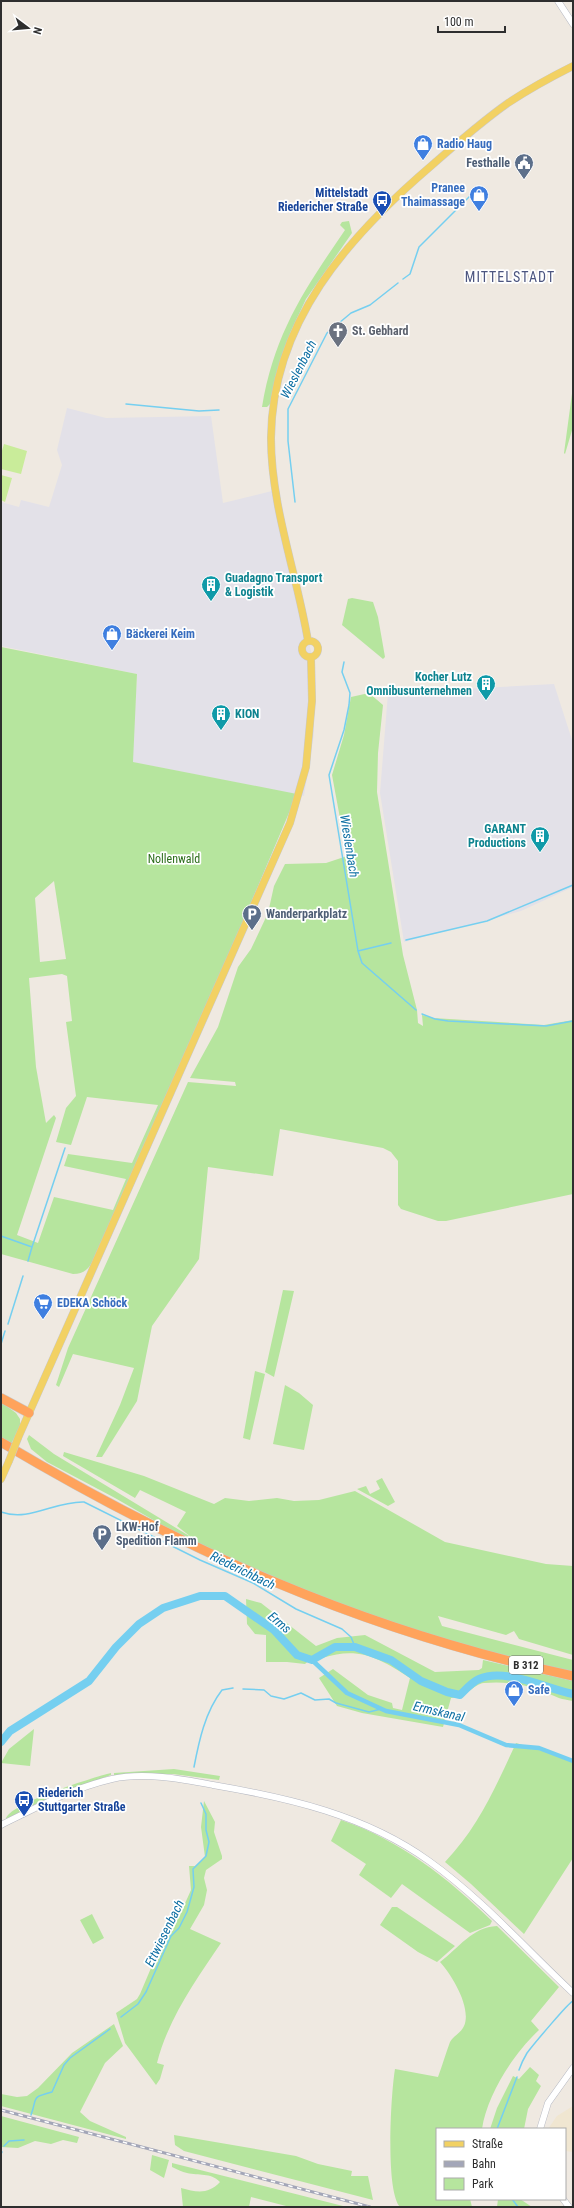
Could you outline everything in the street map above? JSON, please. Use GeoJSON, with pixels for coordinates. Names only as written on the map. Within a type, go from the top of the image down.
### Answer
{"type":"FeatureCollection","features":[{"type":"Feature","properties":{"kind":"highway"},"geometry":{"type":"LineString","coordinates":[[1,1398],[29,1413]]}},
{"type":"Feature","properties":{"kind":"highway","name":"B 312"},"geometry":{"type":"LineString","coordinates":[[1,1442],[148,1525],[272,1583],[418,1636],[493,1657],[573,1676]]}},
{"type":"Feature","properties":{"kind":"main road"},"geometry":{"type":"LineString","coordinates":[[308,641],[276,491],[272,458],[274,400],[280,373],[294,332],[310,300],[335,262],[392,200],[489,117],[521,95],[573,66]]}},
{"type":"Feature","properties":{"kind":"main road"},"geometry":{"type":"LineString","coordinates":[[308,641],[314,641],[319,646],[317,654],[311,658],[305,656],[302,651],[303,645],[308,641]]}},
{"type":"Feature","properties":{"kind":"main road"},"geometry":{"type":"LineString","coordinates":[[1,1478],[290,823],[306,767],[312,701],[311,658]]}},
{"type":"Feature","properties":{"kind":"street"},"geometry":{"type":"LineString","coordinates":[[558,1],[573,24]]}},
{"type":"Feature","properties":{"kind":"street"},"geometry":{"type":"LineString","coordinates":[[1,1825],[65,1795],[114,1779],[156,1778],[181,1780],[279,1798],[348,1817],[404,1844],[449,1876],[573,1993]]}},
{"type":"Feature","properties":{"kind":"street"},"geometry":{"type":"LineString","coordinates":[[540,2128],[548,2103],[573,2068]]}},
{"type":"Feature","properties":{"kind":"shaded area"},"geometry":{"type":"Polygon","coordinates":[[[67,408],[106,418],[211,416],[223,503],[272,491],[293,569],[312,656],[314,734],[304,796],[132,762],[137,674],[1,646],[1,502],[19,507],[21,500],[49,507],[62,465],[57,450],[67,408]]]}},
{"type":"Feature","properties":{"kind":"shaded area"},"geometry":{"type":"Polygon","coordinates":[[[554,684],[573,743],[573,887],[521,911],[404,942],[380,793],[388,693],[554,684]]]}},
{"type":"Feature","properties":{"kind":"shaded area"},"geometry":{"type":"Polygon","coordinates":[[[573,2106],[573,2152],[566,2151],[566,2128],[549,2128],[557,2116],[573,2106]]]}},
{"type":"Feature","properties":{"kind":"green space"},"geometry":{"type":"Polygon","coordinates":[[[349,221],[352,233],[306,299],[291,331],[277,372],[270,404],[267,407],[262,407],[267,381],[274,357],[283,335],[304,293],[345,230],[340,225],[342,222],[349,221]]]}},
{"type":"Feature","properties":{"kind":"green space"},"geometry":{"type":"Polygon","coordinates":[[[573,386],[573,427],[565,454],[564,453],[573,386]]]}},
{"type":"Feature","properties":{"kind":"green space"},"geometry":{"type":"Polygon","coordinates":[[[4,444],[27,451],[21,474],[1,469],[1,454],[4,444]]]}},
{"type":"Feature","properties":{"kind":"green space"},"geometry":{"type":"Polygon","coordinates":[[[1,475],[12,478],[5,502],[1,500],[1,475]]]}},
{"type":"Feature","properties":{"kind":"green space"},"geometry":{"type":"Polygon","coordinates":[[[352,598],[373,602],[378,617],[385,657],[383,659],[342,625],[348,599],[352,598]]]}},
{"type":"Feature","properties":{"kind":"green space","name":"Nollenwald"},"geometry":{"type":"Polygon","coordinates":[[[1,647],[137,674],[133,762],[297,794],[219,978],[90,1266],[83,1272],[73,1274],[1,1254],[1,647]],[[54,881],[35,898],[40,962],[66,959],[54,881]],[[62,974],[29,978],[36,1067],[46,1123],[54,1115],[56,1118],[17,1235],[38,1243],[54,1197],[113,1210],[126,1179],[64,1166],[68,1154],[132,1163],[158,1105],[87,1097],[71,1145],[56,1142],[66,1108],[76,1096],[66,1022],[72,1021],[67,976],[62,974]]]}},
{"type":"Feature","properties":{"kind":"green space"},"geometry":{"type":"Polygon","coordinates":[[[369,693],[383,705],[378,753],[377,792],[403,955],[417,1010],[418,1023],[423,1026],[422,1015],[433,1018],[544,1025],[573,1020],[573,1194],[446,1221],[438,1221],[401,1209],[398,1205],[398,1161],[391,1152],[383,1148],[280,1129],[273,1176],[208,1167],[199,1259],[152,1326],[137,1401],[102,1457],[96,1457],[120,1405],[134,1368],[73,1354],[59,1387],[56,1385],[68,1348],[188,1082],[236,1086],[235,1082],[190,1078],[218,1027],[238,967],[251,949],[268,913],[274,886],[285,864],[326,863],[347,856],[332,775],[344,735],[351,697],[369,693]]]}},
{"type":"Feature","properties":{"kind":"green space"},"geometry":{"type":"Polygon","coordinates":[[[283,1290],[294,1291],[274,1377],[265,1372],[283,1290]]]}},
{"type":"Feature","properties":{"kind":"green space"},"geometry":{"type":"Polygon","coordinates":[[[255,1371],[265,1374],[250,1440],[243,1438],[255,1371]]]}},
{"type":"Feature","properties":{"kind":"green space"},"geometry":{"type":"Polygon","coordinates":[[[285,1385],[299,1393],[313,1405],[304,1450],[273,1444],[285,1385]]]}},
{"type":"Feature","properties":{"kind":"green space"},"geometry":{"type":"Polygon","coordinates":[[[1,1402],[16,1413],[20,1419],[20,1427],[11,1444],[1,1438],[1,1402]]]}},
{"type":"Feature","properties":{"kind":"green space"},"geometry":{"type":"Polygon","coordinates":[[[29,1435],[54,1454],[191,1537],[177,1526],[186,1512],[140,1490],[135,1498],[63,1456],[64,1452],[144,1476],[214,1504],[225,1498],[249,1501],[277,1498],[294,1501],[319,1500],[355,1491],[445,1542],[546,1564],[573,1566],[573,1655],[519,1639],[514,1631],[506,1635],[438,1616],[442,1626],[573,1660],[573,1673],[503,1657],[365,1615],[195,1544],[115,1498],[47,1462],[31,1449],[27,1439],[29,1435]]]}},
{"type":"Feature","properties":{"kind":"green space"},"geometry":{"type":"Polygon","coordinates":[[[382,1478],[395,1502],[388,1506],[357,1489],[366,1486],[370,1494],[380,1489],[376,1481],[382,1478]]]}},
{"type":"Feature","properties":{"kind":"green space"},"geometry":{"type":"Polygon","coordinates":[[[246,1599],[261,1603],[316,1646],[337,1638],[365,1635],[435,1672],[479,1670],[482,1668],[483,1660],[573,1681],[573,1701],[524,1685],[500,1682],[484,1683],[462,1695],[451,1698],[443,1727],[362,1713],[337,1706],[319,1678],[333,1669],[368,1695],[392,1703],[393,1708],[402,1710],[410,1678],[378,1660],[358,1654],[347,1653],[322,1658],[315,1655],[305,1664],[266,1662],[266,1635],[255,1634],[247,1624],[246,1599]]]}},
{"type":"Feature","properties":{"kind":"green space"},"geometry":{"type":"Polygon","coordinates":[[[34,1729],[30,1766],[1,1763],[9,1749],[34,1729]]]}},
{"type":"Feature","properties":{"kind":"green space"},"geometry":{"type":"Polygon","coordinates":[[[516,1743],[573,1760],[573,1858],[524,1934],[471,1884],[445,1862],[477,1820],[516,1743]]]}},
{"type":"Feature","properties":{"kind":"green space"},"geometry":{"type":"Polygon","coordinates":[[[174,1769],[220,1776],[219,1780],[173,1774],[114,1775],[114,1773],[174,1769]]]}},
{"type":"Feature","properties":{"kind":"green space"},"geometry":{"type":"Polygon","coordinates":[[[111,1773],[111,1775],[46,1799],[6,1819],[10,1813],[36,1799],[71,1785],[111,1773]]]}},
{"type":"Feature","properties":{"kind":"green space"},"geometry":{"type":"Polygon","coordinates":[[[204,1801],[215,1822],[214,1832],[222,1859],[206,1870],[204,1878],[207,1890],[204,1905],[190,1929],[221,1943],[175,2015],[157,2063],[164,2065],[160,2079],[156,2085],[125,2043],[116,2013],[137,1999],[140,1994],[162,1942],[169,1928],[178,1919],[191,1890],[189,1866],[195,1866],[205,1857],[201,1827],[204,1801]]]}},
{"type":"Feature","properties":{"kind":"green space"},"geometry":{"type":"Polygon","coordinates":[[[341,1820],[363,1828],[383,1838],[422,1862],[440,1875],[475,1905],[492,1921],[490,1925],[470,1933],[402,1884],[391,1898],[359,1875],[366,1864],[331,1841],[341,1820]]]}},
{"type":"Feature","properties":{"kind":"green space"},"geometry":{"type":"Polygon","coordinates":[[[392,1907],[397,1907],[455,1946],[437,1962],[418,1952],[380,1925],[392,1907]]]}},
{"type":"Feature","properties":{"kind":"green space"},"geometry":{"type":"Polygon","coordinates":[[[92,1914],[104,1938],[93,1944],[80,1920],[92,1914]]]}},
{"type":"Feature","properties":{"kind":"green space"},"geometry":{"type":"Polygon","coordinates":[[[497,1926],[559,1987],[531,2021],[539,2030],[520,2050],[503,2075],[490,2102],[482,2128],[436,2128],[436,2200],[470,2200],[472,2207],[400,2207],[395,2197],[392,2182],[390,2141],[395,2069],[438,2077],[450,2042],[463,2028],[466,2019],[460,1992],[440,1962],[466,1939],[488,1927],[497,1926]]]}},
{"type":"Feature","properties":{"kind":"green space"},"geometry":{"type":"Polygon","coordinates":[[[114,2024],[123,2046],[105,2063],[80,2112],[90,2121],[126,2137],[126,2139],[1,2106],[1,2094],[17,2097],[27,2096],[38,2088],[72,2053],[114,2024]]]}},
{"type":"Feature","properties":{"kind":"green space"},"geometry":{"type":"Polygon","coordinates":[[[530,2067],[539,2075],[536,2081],[541,2086],[528,2109],[524,2128],[490,2128],[497,2108],[513,2076],[519,2079],[530,2067]]]}},
{"type":"Feature","properties":{"kind":"green space"},"geometry":{"type":"Polygon","coordinates":[[[1,2116],[79,2137],[77,2143],[63,2140],[51,2144],[35,2141],[18,2148],[1,2147],[1,2116]]]}},
{"type":"Feature","properties":{"kind":"green space"},"geometry":{"type":"Polygon","coordinates":[[[174,2135],[296,2156],[318,2164],[352,2171],[351,2176],[368,2176],[373,2200],[184,2151],[175,2145],[174,2135]]]}},
{"type":"Feature","properties":{"kind":"green space"},"geometry":{"type":"Polygon","coordinates":[[[152,2155],[169,2160],[164,2178],[150,2170],[152,2155]]]}},
{"type":"Feature","properties":{"kind":"green space"},"geometry":{"type":"Polygon","coordinates":[[[172,2163],[347,2207],[290,2207],[251,2197],[249,2207],[183,2207],[181,2188],[192,2191],[206,2191],[220,2182],[212,2177],[185,2173],[172,2167],[172,2163]]]}},
{"type":"Feature","properties":{"kind":"green space"},"geometry":{"type":"Polygon","coordinates":[[[498,2200],[522,2200],[532,2207],[497,2207],[498,2200]]]}},
{"type":"Feature","properties":{"kind":"waterway","name":"Wieslenbach"},"geometry":{"type":"LineString","coordinates":[[403,279],[410,274],[419,247],[474,192]]}},
{"type":"Feature","properties":{"kind":"waterway","name":"Wieslenbach"},"geometry":{"type":"LineString","coordinates":[[295,502],[288,441],[288,409],[327,333],[351,313],[370,305],[398,283]]}},
{"type":"Feature","properties":{"kind":"waterway"},"geometry":{"type":"LineString","coordinates":[[126,404],[199,411],[219,410]]}},
{"type":"Feature","properties":{"kind":"waterway","name":"Wieslenbach"},"geometry":{"type":"LineString","coordinates":[[344,662],[342,672],[350,693],[349,705],[344,730],[329,775],[358,951],[362,963],[416,1010]]}},
{"type":"Feature","properties":{"kind":"waterway"},"geometry":{"type":"LineString","coordinates":[[406,940],[487,921],[573,885]]}},
{"type":"Feature","properties":{"kind":"waterway"},"geometry":{"type":"LineString","coordinates":[[358,951],[391,943]]}},
{"type":"Feature","properties":{"kind":"waterway","name":"Wieslenbach"},"geometry":{"type":"LineString","coordinates":[[422,1014],[435,1019],[448,1021],[546,1026],[573,1021]]}},
{"type":"Feature","properties":{"kind":"waterway"},"geometry":{"type":"LineString","coordinates":[[32,1247],[65,1148]]}},
{"type":"Feature","properties":{"kind":"waterway"},"geometry":{"type":"LineString","coordinates":[[1,1236],[32,1247],[28,1261]]}},
{"type":"Feature","properties":{"kind":"waterway"},"geometry":{"type":"LineString","coordinates":[[8,1324],[23,1276]]}},
{"type":"Feature","properties":{"kind":"waterway"},"geometry":{"type":"LineString","coordinates":[[1,1344],[5,1331]]}},
{"type":"Feature","properties":{"kind":"waterway","name":"Riederichbach"},"geometry":{"type":"LineString","coordinates":[[1,1512],[22,1515],[62,1505],[84,1502],[200,1560],[253,1583],[296,1609],[342,1629],[351,1637],[355,1647]]}},
{"type":"Feature","properties":{"kind":"waterway","name":"Erms"},"geometry":{"type":"LineString","coordinates":[[1,1742],[10,1731],[89,1681],[116,1647],[139,1624],[163,1608],[200,1596],[225,1596],[274,1630],[297,1655],[312,1660],[335,1647],[355,1647],[391,1660],[421,1681],[447,1692],[460,1695],[476,1680],[489,1676],[513,1677],[573,1694]]}},
{"type":"Feature","properties":{"kind":"waterway","name":"Ermskanal"},"geometry":{"type":"LineString","coordinates":[[312,1660],[347,1693],[386,1711],[459,1725],[506,1745],[539,1748],[573,1761]]}},
{"type":"Feature","properties":{"kind":"waterway","name":"Ettwiesenbach"},"geometry":{"type":"LineString","coordinates":[[194,1767],[201,1737],[211,1708],[222,1690],[233,1688]]}},
{"type":"Feature","properties":{"kind":"waterway","name":"Ettwiesenbach"},"geometry":{"type":"LineString","coordinates":[[243,1689],[264,1690],[271,1696],[284,1699],[301,1693],[315,1700],[329,1699],[336,1703],[369,1712],[381,1709]]}},
{"type":"Feature","properties":{"kind":"waterway","name":"Ettwiesenbach"},"geometry":{"type":"LineString","coordinates":[[121,2017],[138,2004],[146,1992],[171,1936],[179,1928],[187,1912],[194,1887],[193,1869],[206,1856],[209,1842],[206,1830],[206,1814],[201,1803]]}},
{"type":"Feature","properties":{"kind":"waterway"},"geometry":{"type":"LineString","coordinates":[[519,2070],[527,2053],[558,2016],[573,2001]]}},
{"type":"Feature","properties":{"kind":"waterway"},"geometry":{"type":"LineString","coordinates":[[31,2115],[36,2099],[40,2095],[52,2092],[64,2065],[70,2058],[110,2029]]}},
{"type":"Feature","properties":{"kind":"waterway"},"geometry":{"type":"LineString","coordinates":[[497,2128],[517,2077]]}},
{"type":"Feature","properties":{"kind":"waterway"},"geometry":{"type":"LineString","coordinates":[[4,2146],[9,2141],[24,2140]]}},
{"type":"Feature","properties":{"kind":"waterway"},"geometry":{"type":"LineString","coordinates":[[513,2200],[518,2207]]}},
{"type":"Feature","properties":{"kind":"railway"},"geometry":{"type":"LineString","coordinates":[[1,2110],[370,2207]]}},
{"type":"Feature","properties":{"kind":"place","name":"Radio Haug"},"geometry":{"type":"Point","coordinates":[423,161]}},
{"type":"Feature","properties":{"kind":"place","name":"Festhalle"},"geometry":{"type":"Point","coordinates":[524,180]}},
{"type":"Feature","properties":{"kind":"place","name":"Pranee Thaimassage"},"geometry":{"type":"Point","coordinates":[479,212]}},
{"type":"Feature","properties":{"kind":"place","name":"Mittelstadt Riedericher Straße"},"geometry":{"type":"Point","coordinates":[382,217]}},
{"type":"Feature","properties":{"kind":"place","name":"St. Gebhard"},"geometry":{"type":"Point","coordinates":[338,348]}},
{"type":"Feature","properties":{"kind":"place","name":"Guadagno Transport & Logistik"},"geometry":{"type":"Point","coordinates":[211,602]}},
{"type":"Feature","properties":{"kind":"place","name":"Bäckerei Keim"},"geometry":{"type":"Point","coordinates":[112,651]}},
{"type":"Feature","properties":{"kind":"place","name":"Kocher Lutz Omnibusunternehmen"},"geometry":{"type":"Point","coordinates":[486,701]}},
{"type":"Feature","properties":{"kind":"place","name":"KION"},"geometry":{"type":"Point","coordinates":[221,731]}},
{"type":"Feature","properties":{"kind":"place","name":"GARANT Productions"},"geometry":{"type":"Point","coordinates":[540,853]}},
{"type":"Feature","properties":{"kind":"place","name":"Wanderparkplatz"},"geometry":{"type":"Point","coordinates":[252,931]}},
{"type":"Feature","properties":{"kind":"place","name":"EDEKA Schöck"},"geometry":{"type":"Point","coordinates":[43,1320]}},
{"type":"Feature","properties":{"kind":"place","name":"LKW-Hof Spedition Flamm"},"geometry":{"type":"Point","coordinates":[102,1551]}},
{"type":"Feature","properties":{"kind":"place","name":"Safe"},"geometry":{"type":"Point","coordinates":[514,1707]}},
{"type":"Feature","properties":{"kind":"place","name":"Riederich Stuttgarter Straße"},"geometry":{"type":"Point","coordinates":[24,1817]}},
{"type":"Feature","properties":{"kind":"district","name":"MITTELSTADT"},"geometry":{"type":"Point","coordinates":[510,277]}}]}
